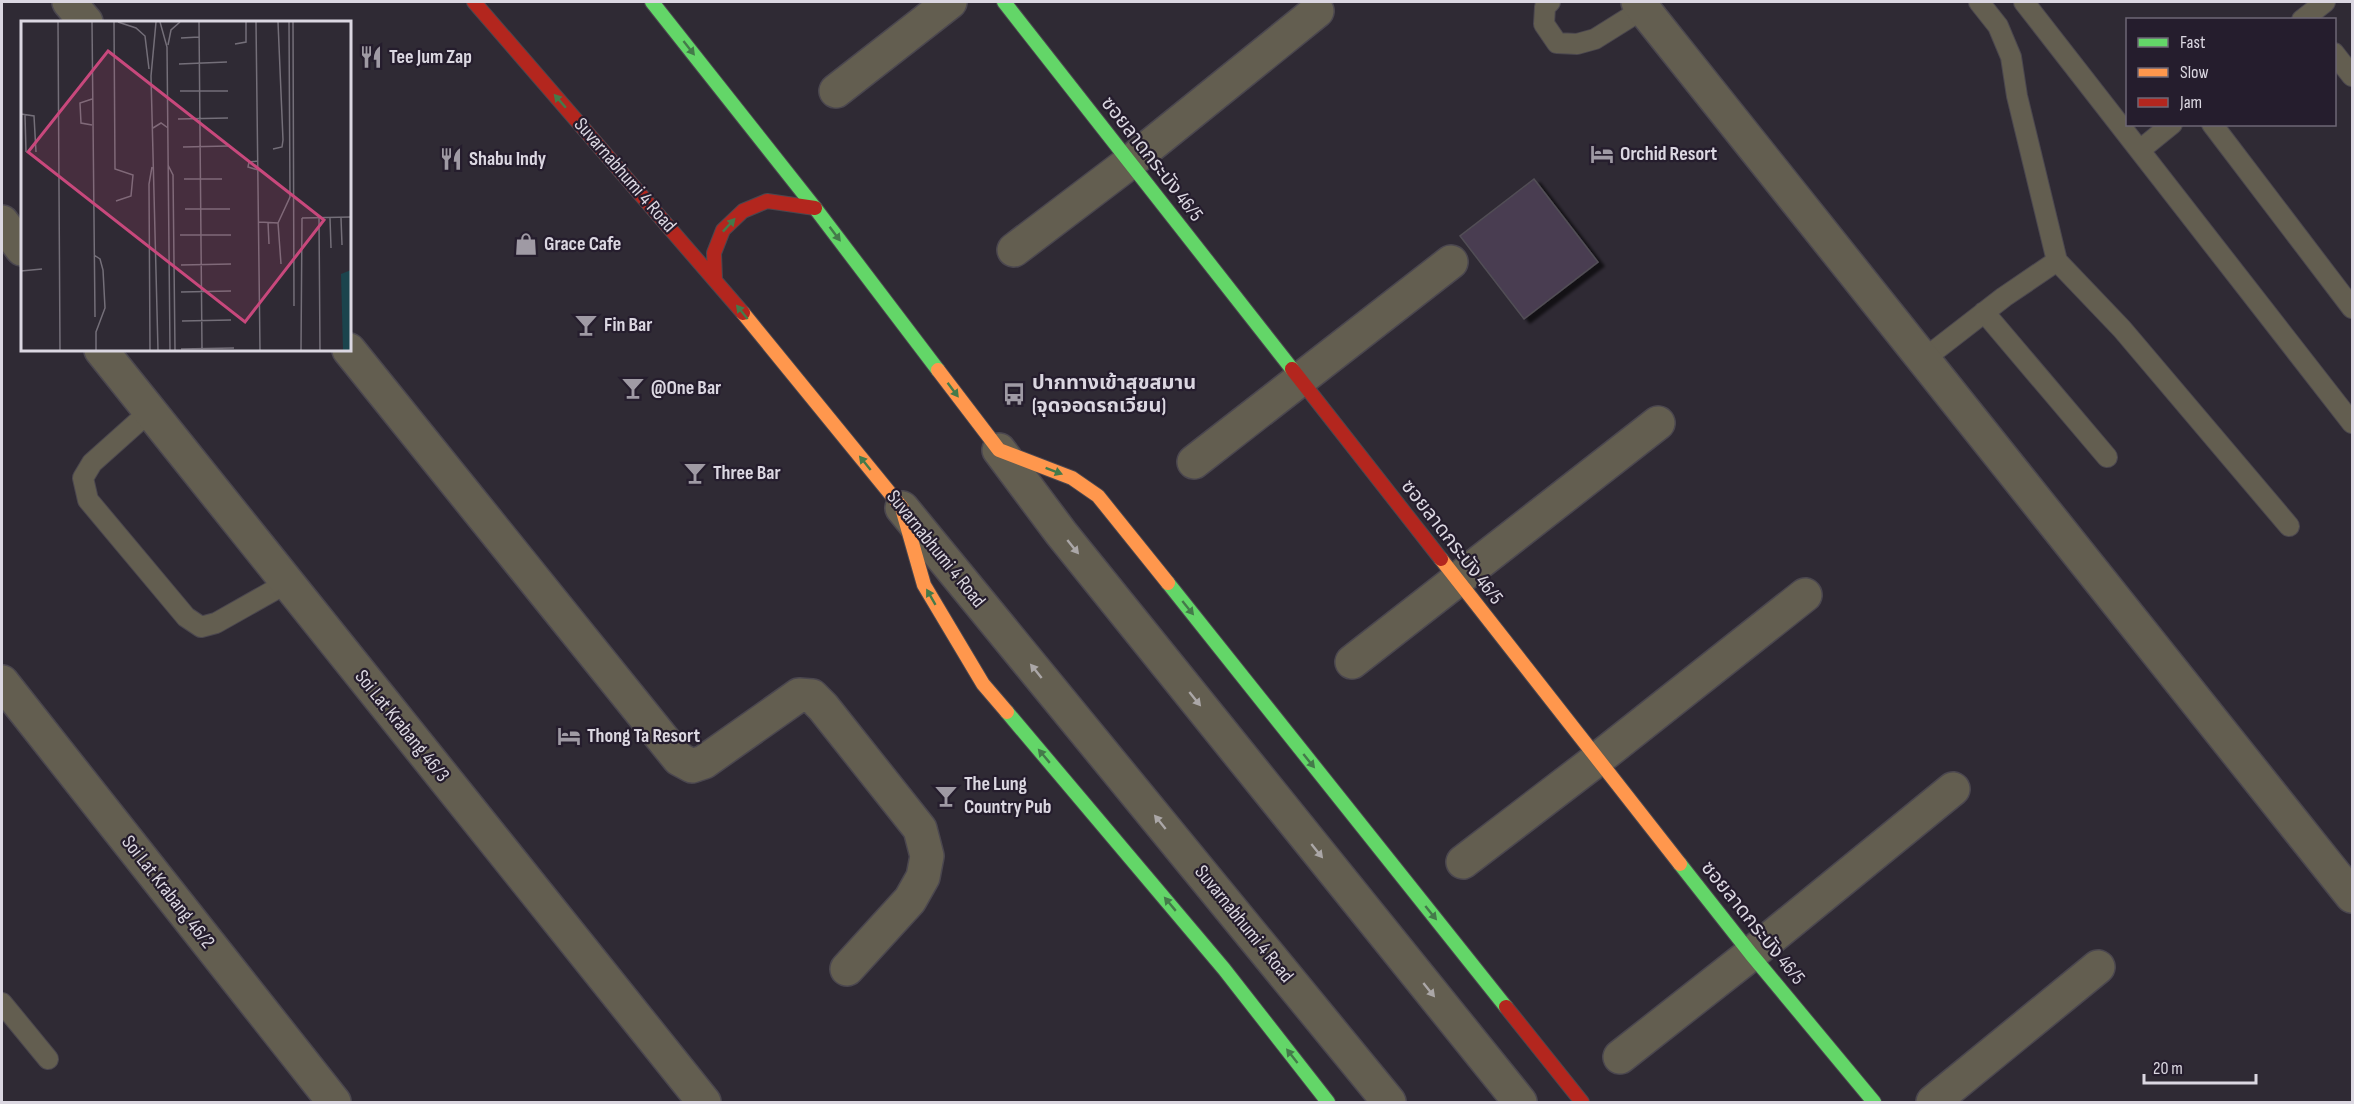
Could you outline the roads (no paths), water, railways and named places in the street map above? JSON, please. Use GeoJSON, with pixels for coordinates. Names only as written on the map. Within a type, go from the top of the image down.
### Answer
{"type":"FeatureCollection","features":[{"type":"Feature","properties":{"kind":"street"},"geometry":{"type":"LineString","coordinates":[[69,2],[85,21]]}},
{"type":"Feature","properties":{"kind":"street","name":"Suvarnabhumi 4 Road"},"geometry":{"type":"LineString","coordinates":[[474,2],[715,279],[1389,1102]]}},
{"type":"Feature","properties":{"kind":"street"},"geometry":{"type":"LineString","coordinates":[[652,2],[815,208],[1061,532],[1521,1102]]}},
{"type":"Feature","properties":{"kind":"street"},"geometry":{"type":"LineString","coordinates":[[836,91],[950,2]]}},
{"type":"Feature","properties":{"kind":"street","name":"ซอยลาดกระบัง 46/5"},"geometry":{"type":"LineString","coordinates":[[1004,2],[1751,954],[1874,1102]]}},
{"type":"Feature","properties":{"kind":"street"},"geometry":{"type":"LineString","coordinates":[[1641,5],[2352,896]]}},
{"type":"Feature","properties":{"kind":"street"},"geometry":{"type":"LineString","coordinates":[[1014,250],[1130,162],[1317,10]]}},
{"type":"Feature","properties":{"kind":"street"},"geometry":{"type":"LineString","coordinates":[[715,279],[714,253],[723,230],[743,211],[767,201],[815,208]]}},
{"type":"Feature","properties":{"kind":"street"},"geometry":{"type":"LineString","coordinates":[[2,222],[21,248]]}},
{"type":"Feature","properties":{"kind":"street"},"geometry":{"type":"LineString","coordinates":[[1194,462],[1451,262]]}},
{"type":"Feature","properties":{"kind":"street","name":"Soi Lat Krabang 46/3"},"geometry":{"type":"LineString","coordinates":[[102,351],[704,1102]]}},
{"type":"Feature","properties":{"kind":"street"},"geometry":{"type":"LineString","coordinates":[[350,351],[679,759],[692,766],[704,762],[799,695],[812,696],[823,707],[920,830],[927,856],[923,877],[910,900],[847,969]]}},
{"type":"Feature","properties":{"kind":"street"},"geometry":{"type":"LineString","coordinates":[[1352,662],[1658,423]]}},
{"type":"Feature","properties":{"kind":"street"},"geometry":{"type":"LineString","coordinates":[[999,450],[1072,478],[1098,496],[1582,1102]]}},
{"type":"Feature","properties":{"kind":"street"},"geometry":{"type":"LineString","coordinates":[[902,508],[924,585],[983,684],[1224,969],[1328,1102]]}},
{"type":"Feature","properties":{"kind":"street"},"geometry":{"type":"LineString","coordinates":[[1463,862],[1805,595]]}},
{"type":"Feature","properties":{"kind":"street","name":"Soi Lat Krabang 46/2"},"geometry":{"type":"LineString","coordinates":[[2,682],[334,1102]]}},
{"type":"Feature","properties":{"kind":"street"},"geometry":{"type":"LineString","coordinates":[[1620,1057],[1751,954],[1953,789]]}},
{"type":"Feature","properties":{"kind":"street"},"geometry":{"type":"LineString","coordinates":[[1933,1102],[2098,967]]}},
{"type":"Feature","properties":{"kind":"lane"},"geometry":{"type":"LineString","coordinates":[[1550,2],[1545,7],[1544,24],[1557,43],[1577,44],[1595,39],[1641,5]]}},
{"type":"Feature","properties":{"kind":"lane"},"geometry":{"type":"LineString","coordinates":[[1979,2],[1998,26],[2011,57],[2017,96],[2057,261],[2122,329],[2289,526]]}},
{"type":"Feature","properties":{"kind":"lane"},"geometry":{"type":"LineString","coordinates":[[2024,2],[2352,423]]}},
{"type":"Feature","properties":{"kind":"lane"},"geometry":{"type":"LineString","coordinates":[[2305,18],[2325,2]]}},
{"type":"Feature","properties":{"kind":"lane"},"geometry":{"type":"LineString","coordinates":[[2336,56],[2352,76]]}},
{"type":"Feature","properties":{"kind":"lane"},"geometry":{"type":"LineString","coordinates":[[2140,150],[2170,126]]}},
{"type":"Feature","properties":{"kind":"lane"},"geometry":{"type":"LineString","coordinates":[[2214,126],[2352,308]]}},
{"type":"Feature","properties":{"kind":"lane"},"geometry":{"type":"LineString","coordinates":[[1924,358],[1984,312],[2057,261]]}},
{"type":"Feature","properties":{"kind":"lane"},"geometry":{"type":"LineString","coordinates":[[1984,312],[2107,457]]}},
{"type":"Feature","properties":{"kind":"lane"},"geometry":{"type":"LineString","coordinates":[[149,412],[92,463],[82,478],[88,500],[186,617],[201,627],[216,623],[287,583]]}},
{"type":"Feature","properties":{"kind":"lane"},"geometry":{"type":"LineString","coordinates":[[2,1003],[48,1059]]}},
{"type":"Feature","properties":{"kind":"place","name":"Tee Jum Zap"},"geometry":{"type":"Point","coordinates":[371,57]}},
{"type":"Feature","properties":{"kind":"place","name":"Orchid Resort"},"geometry":{"type":"Point","coordinates":[1602,154]}},
{"type":"Feature","properties":{"kind":"place","name":"Shabu Indy"},"geometry":{"type":"Point","coordinates":[451,159]}},
{"type":"Feature","properties":{"kind":"place","name":"Grace Cafe"},"geometry":{"type":"Point","coordinates":[526,244]}},
{"type":"Feature","properties":{"kind":"place","name":"Fin Bar"},"geometry":{"type":"Point","coordinates":[586,325]}},
{"type":"Feature","properties":{"kind":"place","name":"@One Bar"},"geometry":{"type":"Point","coordinates":[633,388]}},
{"type":"Feature","properties":{"kind":"place","name":"ปากทางเข้าสุขสมาน (จุดจอดรถเวียน)"},"geometry":{"type":"Point","coordinates":[1014,394]}},
{"type":"Feature","properties":{"kind":"place","name":"Three Bar"},"geometry":{"type":"Point","coordinates":[695,473]}},
{"type":"Feature","properties":{"kind":"place","name":"Thong Ta Resort"},"geometry":{"type":"Point","coordinates":[569,736]}},
{"type":"Feature","properties":{"kind":"place","name":"The Lung Country Pub"},"geometry":{"type":"Point","coordinates":[946,796]}}]}
